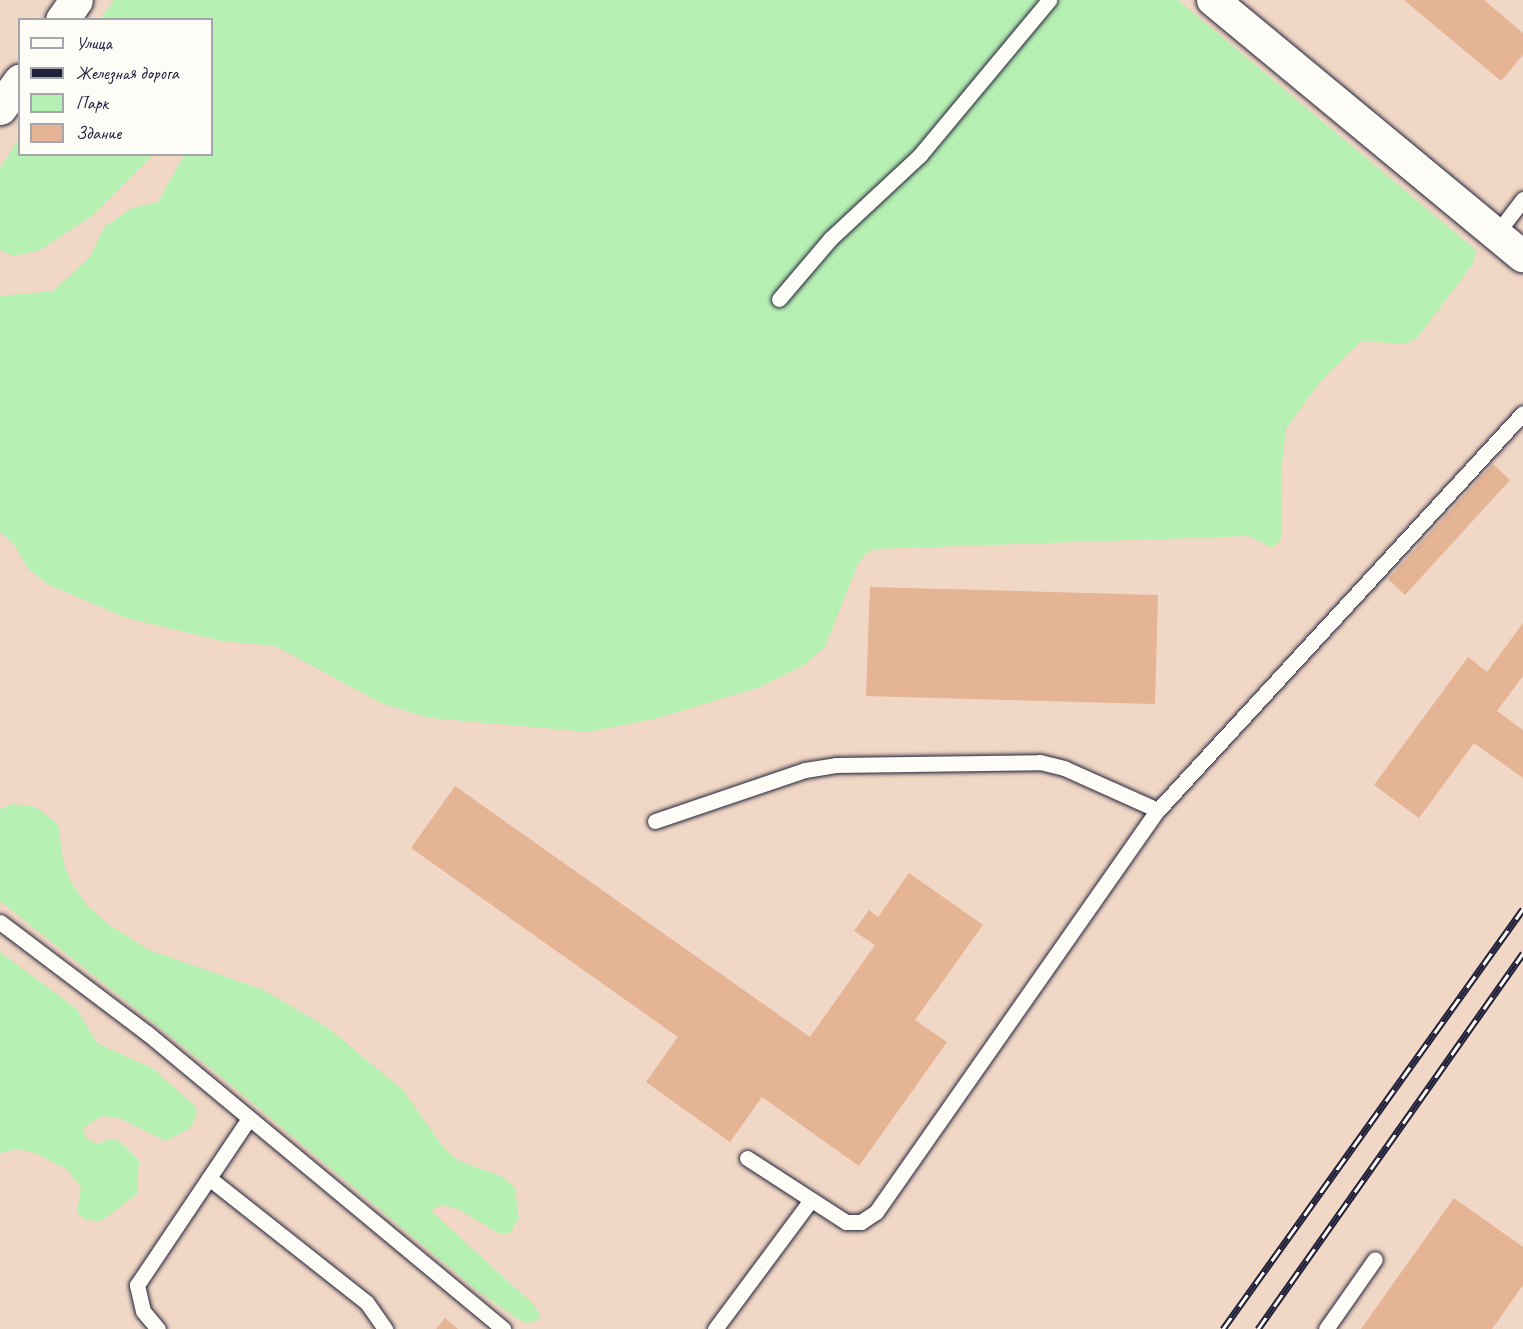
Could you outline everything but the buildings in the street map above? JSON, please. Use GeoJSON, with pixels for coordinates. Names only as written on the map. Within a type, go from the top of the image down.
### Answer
{"type":"FeatureCollection","features":[{"type":"Feature","properties":{"kind":"main road"},"geometry":{"type":"LineString","coordinates":[[63,18],[76,0]]}},
{"type":"Feature","properties":{"kind":"main road"},"geometry":{"type":"LineString","coordinates":[[0,108],[18,83]]}},
{"type":"Feature","properties":{"kind":"street"},"geometry":{"type":"LineString","coordinates":[[1213,0],[1523,256]]}},
{"type":"Feature","properties":{"kind":"lane"},"geometry":{"type":"LineString","coordinates":[[779,299],[830,239],[920,155],[1049,0]]}},
{"type":"Feature","properties":{"kind":"lane"},"geometry":{"type":"LineString","coordinates":[[1497,233],[1523,199]]}},
{"type":"Feature","properties":{"kind":"lane"},"geometry":{"type":"LineString","coordinates":[[747,1158],[846,1222],[861,1222],[876,1212],[1158,810],[1523,413]]}},
{"type":"Feature","properties":{"kind":"lane"},"geometry":{"type":"LineString","coordinates":[[655,821],[805,770],[836,765],[1040,762],[1064,768],[1158,810]]}},
{"type":"Feature","properties":{"kind":"lane"},"geometry":{"type":"LineString","coordinates":[[0,922],[147,1032],[248,1120],[504,1329]]}},
{"type":"Feature","properties":{"kind":"lane"},"geometry":{"type":"LineString","coordinates":[[158,1329],[143,1311],[137,1286],[248,1120]]}},
{"type":"Feature","properties":{"kind":"lane"},"geometry":{"type":"LineString","coordinates":[[209,1178],[367,1303],[384,1329]]}},
{"type":"Feature","properties":{"kind":"lane"},"geometry":{"type":"LineString","coordinates":[[715,1329],[810,1200]]}},
{"type":"Feature","properties":{"kind":"lane"},"geometry":{"type":"LineString","coordinates":[[1326,1329],[1375,1259]]}},
{"type":"Feature","properties":{"kind":"shaded area"},"geometry":{"type":"Polygon","coordinates":[[[0,0],[1523,0],[1523,1329],[0,1329],[0,0]]]}},
{"type":"Feature","properties":{"kind":"green space"},"geometry":{"type":"Polygon","coordinates":[[[114,0],[1178,0],[1476,250],[1473,264],[1417,338],[1405,344],[1361,341],[1320,382],[1286,429],[1281,472],[1282,538],[1272,548],[1249,536],[874,549],[864,555],[857,566],[825,647],[804,665],[760,687],[658,718],[589,732],[430,718],[381,703],[275,646],[222,641],[127,618],[49,585],[28,569],[15,546],[0,532],[0,296],[53,291],[90,257],[104,227],[132,208],[158,202],[183,156],[213,156],[213,18],[101,18],[114,0]]]}},
{"type":"Feature","properties":{"kind":"green space"},"geometry":{"type":"Polygon","coordinates":[[[18,140],[18,156],[152,156],[92,216],[40,250],[13,256],[0,250],[0,168],[18,140]]]}},
{"type":"Feature","properties":{"kind":"green space"},"geometry":{"type":"Polygon","coordinates":[[[13,804],[36,807],[58,824],[64,865],[71,882],[86,904],[105,922],[149,950],[264,990],[328,1028],[403,1090],[443,1147],[457,1160],[503,1177],[515,1188],[519,1218],[510,1233],[498,1233],[456,1208],[442,1205],[430,1210],[532,1303],[540,1314],[537,1321],[527,1323],[518,1319],[480,1293],[219,1075],[0,901],[0,809],[13,804]]]}},
{"type":"Feature","properties":{"kind":"green space"},"geometry":{"type":"Polygon","coordinates":[[[0,952],[77,1009],[97,1043],[152,1068],[195,1106],[197,1115],[190,1128],[166,1141],[119,1118],[102,1116],[83,1128],[87,1139],[98,1144],[109,1139],[119,1141],[139,1160],[137,1194],[101,1221],[85,1220],[77,1212],[81,1187],[66,1169],[33,1152],[17,1149],[0,1153],[0,952]]]}},
{"type":"Feature","properties":{"kind":"railway"},"geometry":{"type":"LineString","coordinates":[[1223,1329],[1523,909]]}},
{"type":"Feature","properties":{"kind":"railway"},"geometry":{"type":"LineString","coordinates":[[1258,1329],[1523,953]]}}]}
